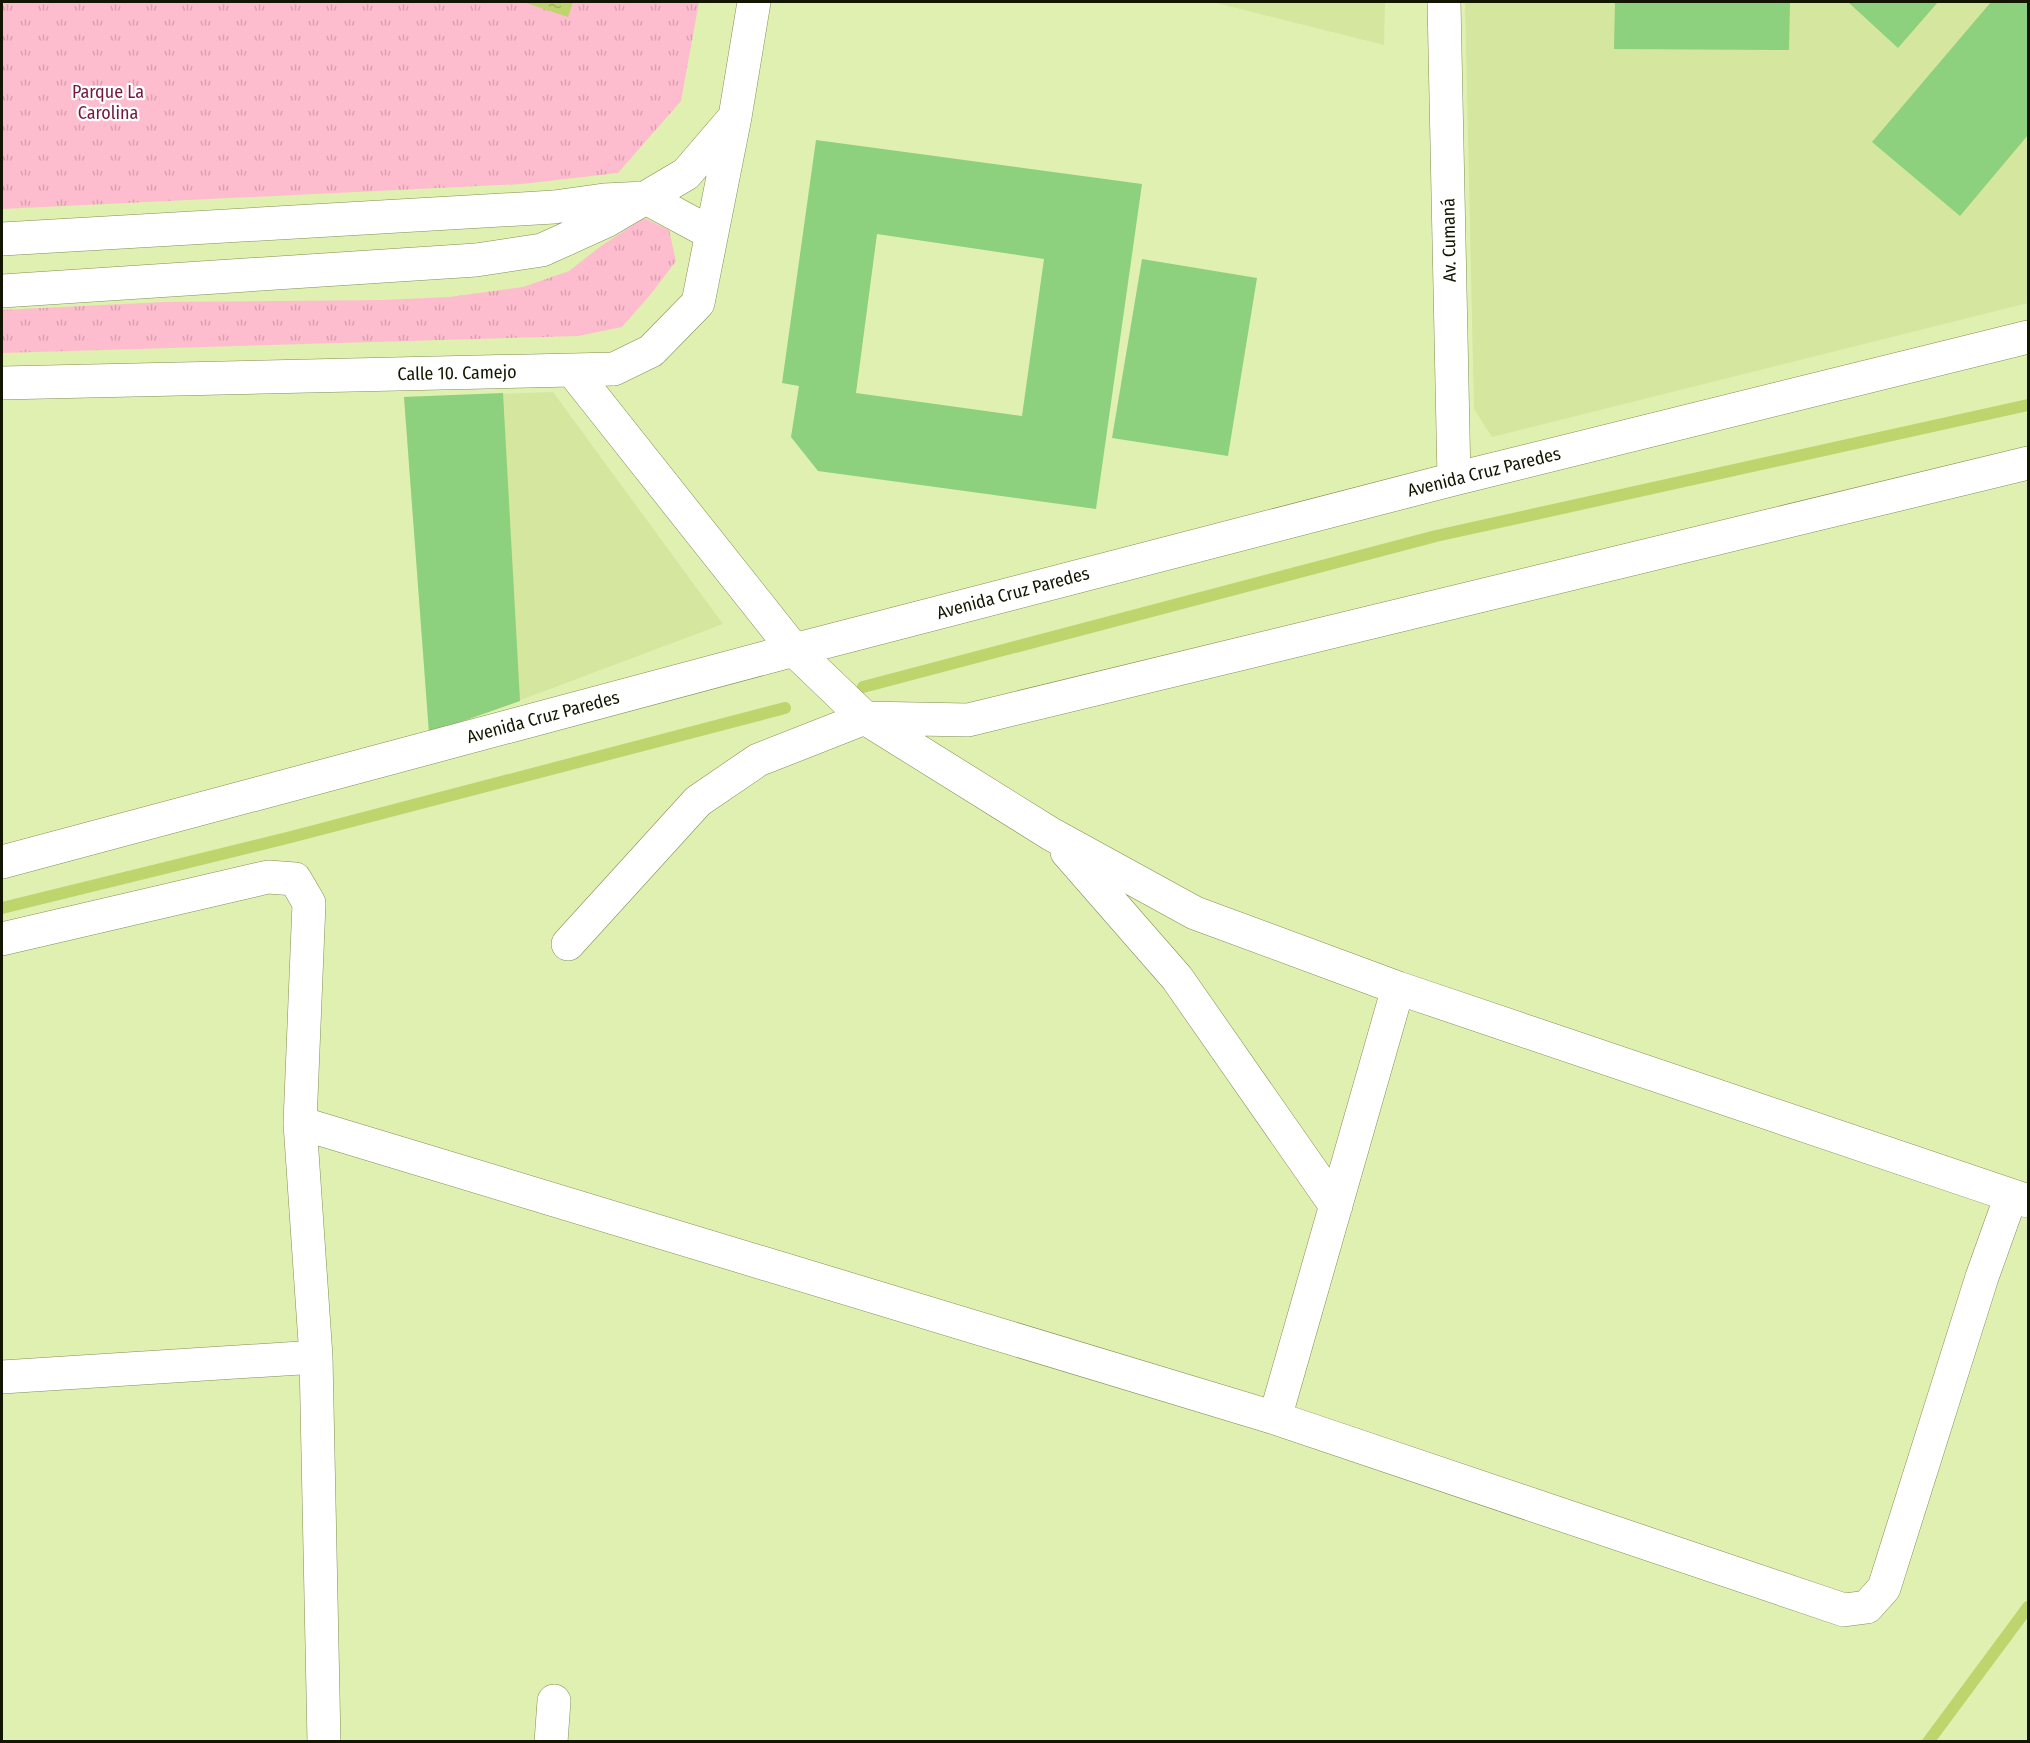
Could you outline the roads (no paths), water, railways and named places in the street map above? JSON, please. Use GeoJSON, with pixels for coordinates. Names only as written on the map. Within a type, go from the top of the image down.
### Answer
{"type":"FeatureCollection","features":[{"type":"Feature","properties":{"kind":"street","name":"Calle 10. Camejo"},"geometry":{"type":"LineString","coordinates":[[2,383],[614,369],[651,351],[698,303],[735,117],[754,2]]}},
{"type":"Feature","properties":{"kind":"street","name":"Av. Cumaná"},"geometry":{"type":"LineString","coordinates":[[1444,2],[1454,479]]}},
{"type":"Feature","properties":{"kind":"street"},"geometry":{"type":"LineString","coordinates":[[2,291],[476,260],[542,250],[606,221],[686,174],[735,117]]}},
{"type":"Feature","properties":{"kind":"street"},"geometry":{"type":"LineString","coordinates":[[2,239],[542,208],[604,200],[646,198],[711,233]]}},
{"type":"Feature","properties":{"kind":"street","name":"Avenida Cruz Paredes"},"geometry":{"type":"LineString","coordinates":[[2,862],[794,650],[1454,479],[2028,338]]}},
{"type":"Feature","properties":{"kind":"street"},"geometry":{"type":"LineString","coordinates":[[300,1123],[1275,1418],[1844,1610],[1867,1607],[1884,1588],[1978,1288],[2020,1198],[1398,987],[1195,913],[1051,834],[865,718],[794,650],[572,370]]}},
{"type":"Feature","properties":{"kind":"street"},"geometry":{"type":"LineString","coordinates":[[568,944],[698,801],[758,760],[865,718],[968,720],[2028,463]]}},
{"type":"Feature","properties":{"kind":"street"},"geometry":{"type":"LineString","coordinates":[[1051,834],[1178,978],[1336,1206]]}},
{"type":"Feature","properties":{"kind":"street"},"geometry":{"type":"LineString","coordinates":[[2,939],[268,877],[295,879],[309,903],[300,1123],[316,1357],[324,1742]]}},
{"type":"Feature","properties":{"kind":"street"},"geometry":{"type":"LineString","coordinates":[[1275,1418],[1398,987]]}},
{"type":"Feature","properties":{"kind":"street"},"geometry":{"type":"LineString","coordinates":[[2,1377],[316,1357]]}},
{"type":"Feature","properties":{"kind":"street"},"geometry":{"type":"LineString","coordinates":[[552,1742],[554,1701]]}},
{"type":"Feature","properties":{"kind":"water"},"geometry":{"type":"Polygon","coordinates":[[[523,2],[573,2],[568,17],[523,2]]]}},
{"type":"Feature","properties":{"kind":"waterway"},"geometry":{"type":"LineString","coordinates":[[863,687],[1436,536],[2028,405]]}},
{"type":"Feature","properties":{"kind":"waterway"},"geometry":{"type":"LineString","coordinates":[[2,908],[291,837],[785,708]]}},
{"type":"Feature","properties":{"kind":"waterway"},"geometry":{"type":"LineString","coordinates":[[1928,1742],[2028,1607]]}},
{"type":"Feature","properties":{"kind":"park label","name":"Parque La Carolina"},"geometry":{"type":"Point","coordinates":[108,102]}}]}
